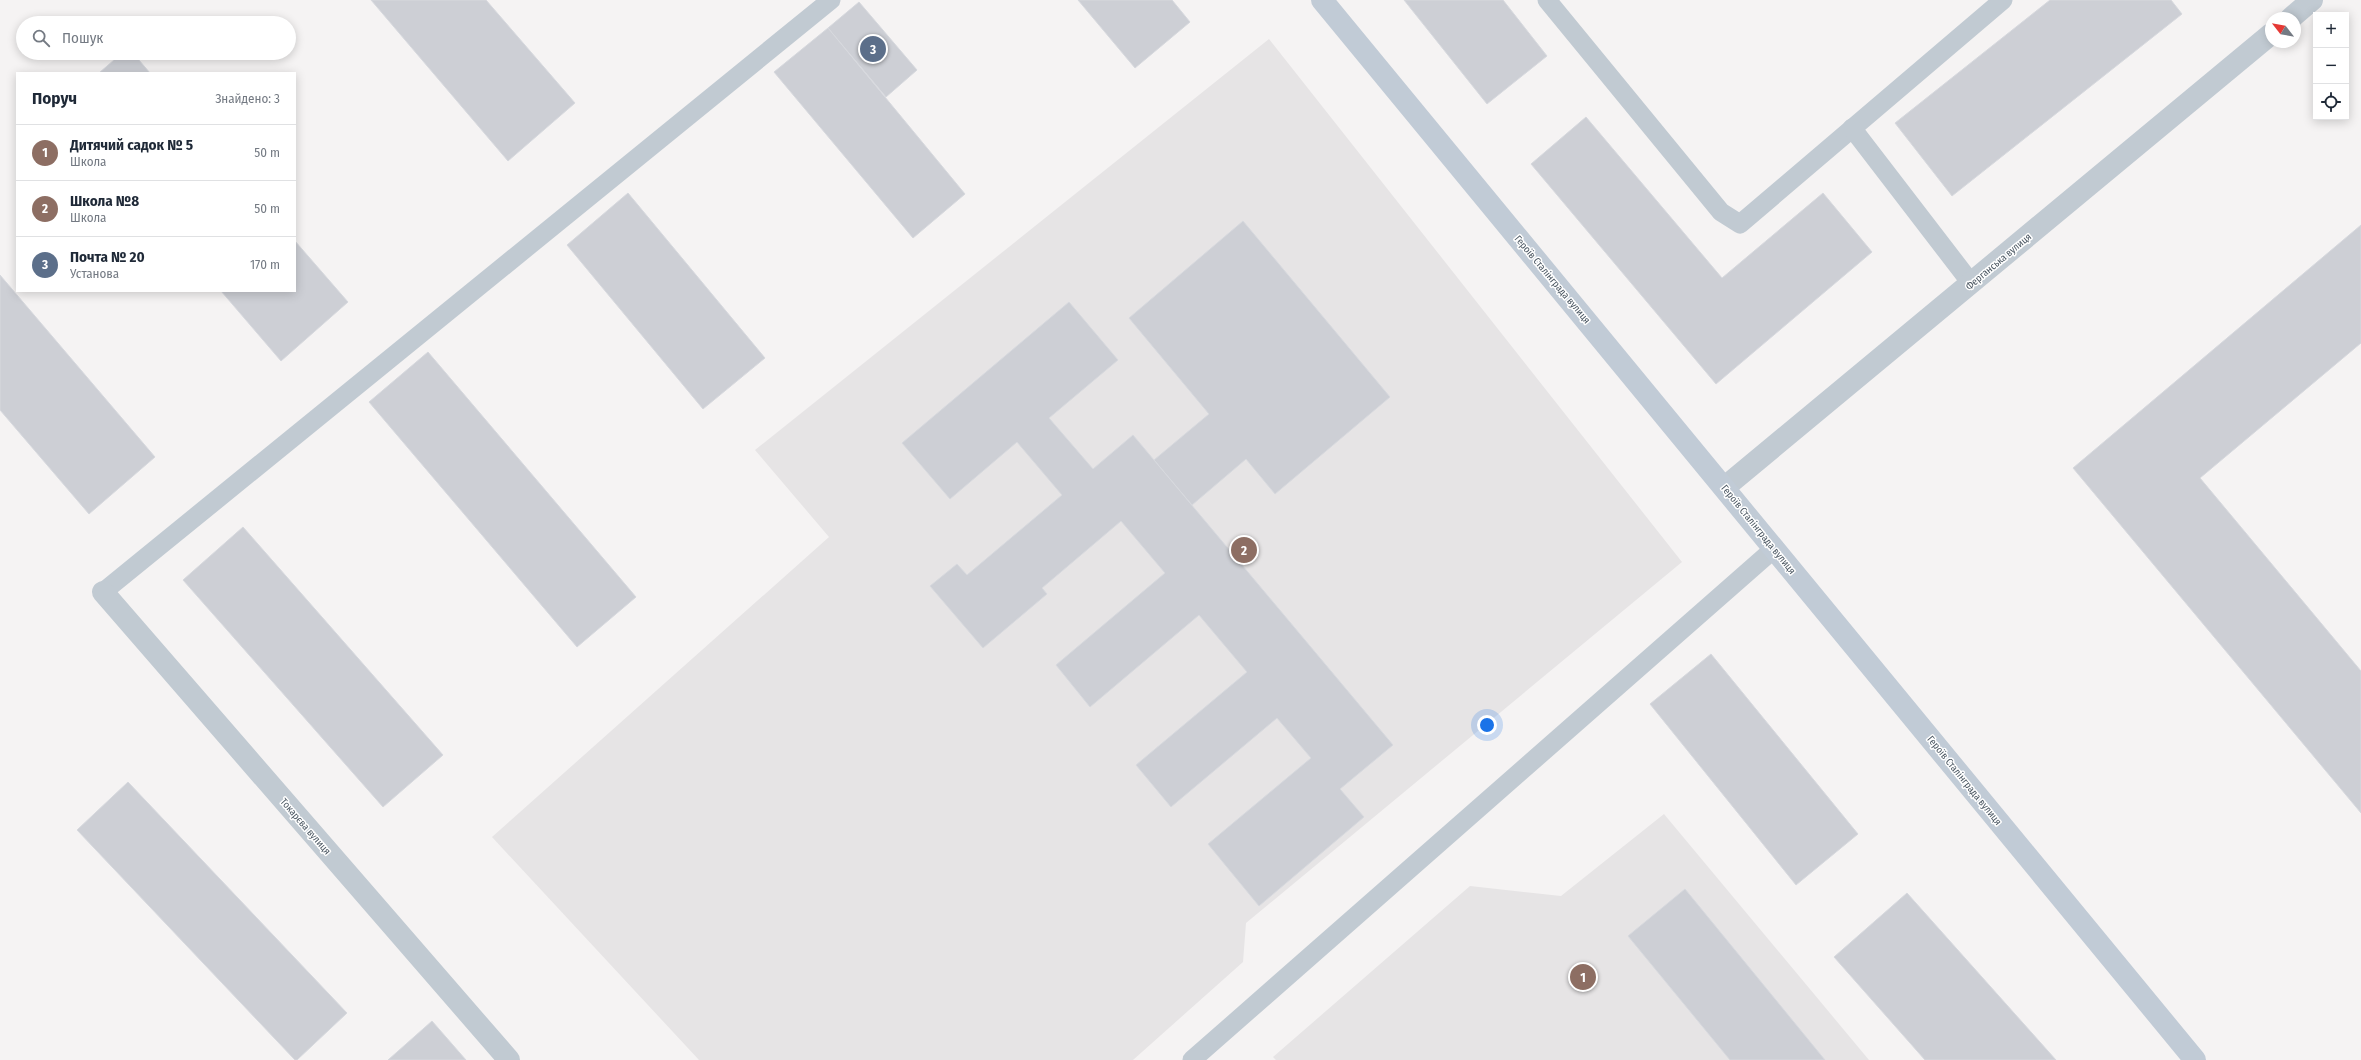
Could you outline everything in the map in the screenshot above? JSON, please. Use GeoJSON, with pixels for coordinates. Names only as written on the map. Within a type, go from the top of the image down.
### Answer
{"type":"FeatureCollection","features":[{"type":"Feature","properties":{"kind":"main road","name":"Героїв Сталінграда вулиця"},"geometry":{"type":"LineString","coordinates":[[1322,0],[1725,487],[2195,1060]]}},
{"type":"Feature","properties":{"kind":"street"},"geometry":{"type":"LineString","coordinates":[[2298,12],[2312,0]]}},
{"type":"Feature","properties":{"kind":"street","name":"Ферганська вулиця"},"geometry":{"type":"LineString","coordinates":[[1725,487],[2265,39]]}},
{"type":"Feature","properties":{"kind":"street","name":"Токарєва вулиця"},"geometry":{"type":"LineString","coordinates":[[103,592],[509,1060]]}},
{"type":"Feature","properties":{"kind":"lane"},"geometry":{"type":"LineString","coordinates":[[103,592],[831,0]]}},
{"type":"Feature","properties":{"kind":"lane"},"geometry":{"type":"LineString","coordinates":[[1547,0],[1721,212],[1740,224],[2003,0]]}},
{"type":"Feature","properties":{"kind":"lane"},"geometry":{"type":"LineString","coordinates":[[1852,128],[1971,283]]}},
{"type":"Feature","properties":{"kind":"lane"},"geometry":{"type":"LineString","coordinates":[[1192,1060],[1775,548]]}},
{"type":"Feature","properties":{"kind":"shaded area"},"geometry":{"type":"Polygon","coordinates":[[[1269,39],[1682,562],[1246,923],[1243,962],[1133,1060],[699,1060],[492,837],[829,537],[755,450],[1269,39]]]}},
{"type":"Feature","properties":{"kind":"shaded area"},"geometry":{"type":"Polygon","coordinates":[[[1664,814],[1869,1060],[1276,1060],[1273,1057],[1470,886],[1561,896],[1664,814]]]}},
{"type":"Feature","properties":{"kind":"building"},"geometry":{"type":"Polygon","coordinates":[[[371,0],[486,0],[575,103],[508,161],[371,0]]]}},
{"type":"Feature","properties":{"kind":"building"},"geometry":{"type":"Polygon","coordinates":[[[1078,0],[1172,0],[1190,22],[1135,68],[1078,0]]]}},
{"type":"Feature","properties":{"kind":"building"},"geometry":{"type":"Polygon","coordinates":[[[1404,0],[1503,0],[1547,56],[1487,104],[1404,0]]]}},
{"type":"Feature","properties":{"kind":"building"},"geometry":{"type":"Polygon","coordinates":[[[2050,0],[2171,0],[2182,14],[1952,196],[1895,123],[2050,0]]]}},
{"type":"Feature","properties":{"kind":"building"},"geometry":{"type":"Polygon","coordinates":[[[859,2],[917,70],[886,97],[828,28],[859,2]]]}},
{"type":"Feature","properties":{"kind":"building"},"geometry":{"type":"Polygon","coordinates":[[[828,28],[965,194],[913,238],[774,72],[828,28]]]}},
{"type":"Feature","properties":{"kind":"building"},"geometry":{"type":"Polygon","coordinates":[[[114,60],[139,60],[149,72],[100,72],[114,60]]]}},
{"type":"Feature","properties":{"kind":"building"},"geometry":{"type":"Polygon","coordinates":[[[1586,117],[1722,278],[1823,193],[1872,252],[1716,384],[1531,164],[1586,117]]]}},
{"type":"Feature","properties":{"kind":"building"},"geometry":{"type":"Polygon","coordinates":[[[628,193],[765,358],[703,409],[567,245],[628,193]]]}},
{"type":"Feature","properties":{"kind":"building"},"geometry":{"type":"Polygon","coordinates":[[[1243,221],[1390,397],[1275,494],[1246,459],[1192,505],[1154,460],[1209,414],[1129,318],[1243,221]]]}},
{"type":"Feature","properties":{"kind":"building"},"geometry":{"type":"Polygon","coordinates":[[[2361,225],[2361,343],[2200,478],[2361,671],[2361,813],[2073,468],[2361,225]]]}},
{"type":"Feature","properties":{"kind":"building"},"geometry":{"type":"Polygon","coordinates":[[[296,242],[348,302],[281,361],[222,292],[296,292],[296,242]]]}},
{"type":"Feature","properties":{"kind":"building"},"geometry":{"type":"Polygon","coordinates":[[[0,275],[155,457],[89,514],[0,410],[0,275]]]}},
{"type":"Feature","properties":{"kind":"building"},"geometry":{"type":"Polygon","coordinates":[[[1069,302],[1118,360],[1049,418],[1093,469],[1133,435],[1393,745],[1340,789],[1364,817],[1259,906],[1208,844],[1311,758],[1277,718],[1171,807],[1136,765],[1247,672],[1199,615],[1090,707],[1056,665],[1165,573],[1121,521],[1042,588],[1047,594],[983,648],[930,586],[957,564],[967,575],[1062,495],[1017,442],[950,499],[902,443],[1069,302]]]}},
{"type":"Feature","properties":{"kind":"building"},"geometry":{"type":"Polygon","coordinates":[[[428,352],[636,597],[577,647],[369,402],[428,352]]]}},
{"type":"Feature","properties":{"kind":"building"},"geometry":{"type":"Polygon","coordinates":[[[243,527],[443,755],[383,807],[183,580],[243,527]]]}},
{"type":"Feature","properties":{"kind":"building"},"geometry":{"type":"Polygon","coordinates":[[[1711,654],[1858,834],[1796,885],[1650,704],[1711,654]]]}},
{"type":"Feature","properties":{"kind":"building"},"geometry":{"type":"Polygon","coordinates":[[[128,782],[347,1013],[297,1060],[295,1060],[77,830],[128,782]]]}},
{"type":"Feature","properties":{"kind":"building"},"geometry":{"type":"Polygon","coordinates":[[[1685,889],[1825,1060],[1730,1060],[1628,936],[1685,889]]]}},
{"type":"Feature","properties":{"kind":"building"},"geometry":{"type":"Polygon","coordinates":[[[1907,893],[2056,1060],[1925,1060],[1834,957],[1907,893]]]}},
{"type":"Feature","properties":{"kind":"building"},"geometry":{"type":"Polygon","coordinates":[[[432,1021],[466,1060],[388,1060],[432,1021]]]}},
{"type":"Feature","properties":{"kind":"place","name":"Почта № 20"},"geometry":{"type":"Point","coordinates":[873,49]}},
{"type":"Feature","properties":{"kind":"place","name":"Школа №8"},"geometry":{"type":"Point","coordinates":[1244,550]}},
{"type":"Feature","properties":{"kind":"place","name":"Дитячий садок № 5"},"geometry":{"type":"Point","coordinates":[1583,977]}}]}
